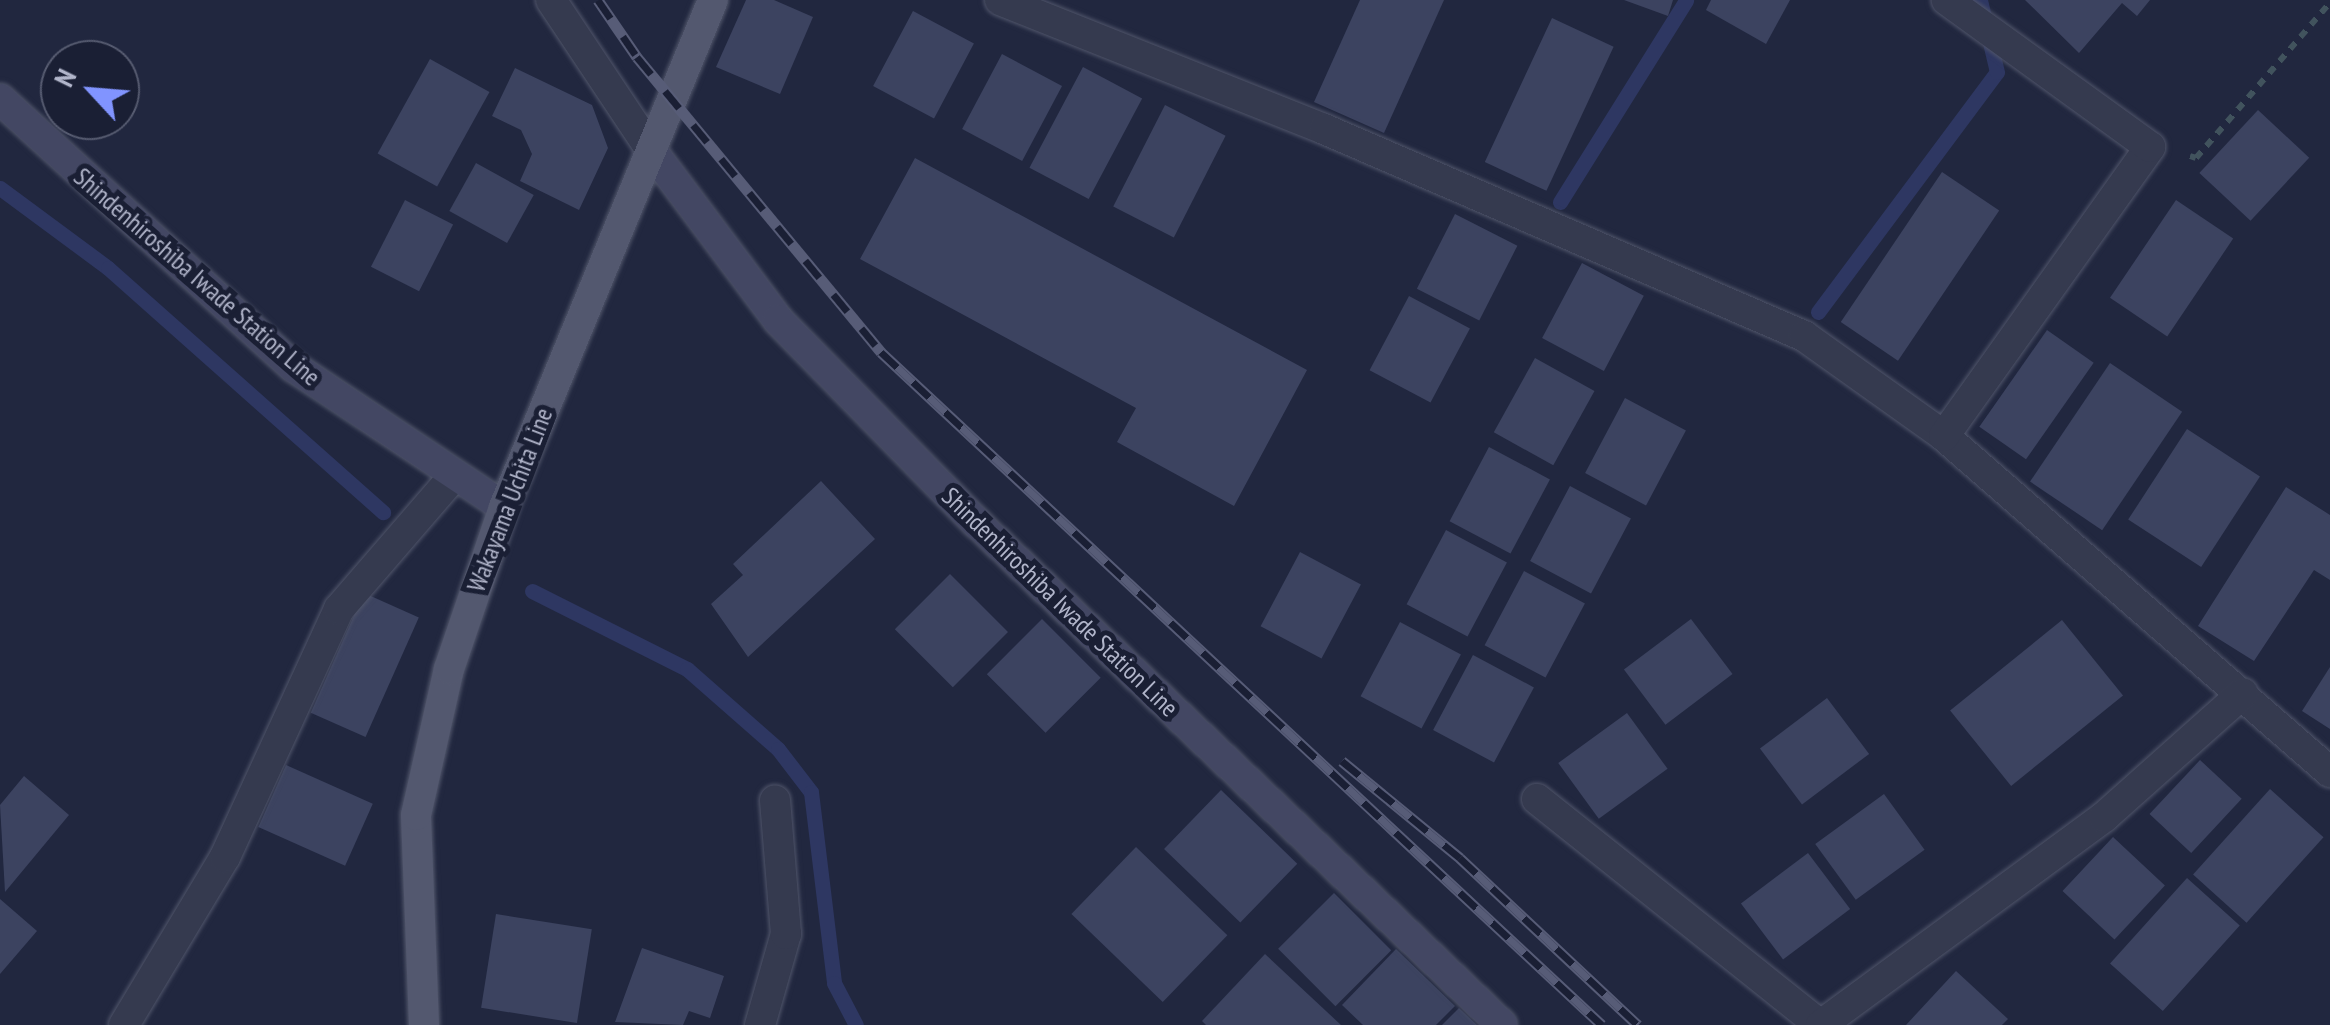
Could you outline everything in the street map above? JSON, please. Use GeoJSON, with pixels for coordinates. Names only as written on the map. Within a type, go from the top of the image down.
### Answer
{"type":"FeatureCollection","features":[{"type":"Feature","properties":{"kind":"main road","name":"Wakayama Uchita Line"},"geometry":{"type":"LineString","coordinates":[[424,1025],[416,815],[448,669],[504,507],[713,0]]}},
{"type":"Feature","properties":{"kind":"main road","name":"Shindenhiroshiba Iwade Station Line"},"geometry":{"type":"LineString","coordinates":[[0,99],[294,367],[454,478],[504,507]]}},
{"type":"Feature","properties":{"kind":"main road","name":"Shindenhiroshiba Iwade Station Line"},"geometry":{"type":"LineString","coordinates":[[651,150],[778,320],[975,521],[1502,1025]]}},
{"type":"Feature","properties":{"kind":"street"},"geometry":{"type":"LineString","coordinates":[[551,0],[651,150]]}},
{"type":"Feature","properties":{"kind":"street"},"geometry":{"type":"LineString","coordinates":[[1000,0],[1324,129],[1804,336],[1944,436],[2330,772]]}},
{"type":"Feature","properties":{"kind":"street"},"geometry":{"type":"LineString","coordinates":[[1944,436],[2150,147],[1947,0]]}},
{"type":"Feature","properties":{"kind":"street"},"geometry":{"type":"LineString","coordinates":[[124,1025],[226,857],[339,609],[454,478]]}},
{"type":"Feature","properties":{"kind":"street"},"geometry":{"type":"LineString","coordinates":[[1537,799],[1821,1025],[2104,817],[2243,693]]}},
{"type":"Feature","properties":{"kind":"street"},"geometry":{"type":"LineString","coordinates":[[760,1025],[786,934],[775,800]]}},
{"type":"Feature","properties":{"kind":"path"},"geometry":{"type":"LineString","coordinates":[[2150,147],[2196,158],[2330,3]]}},
{"type":"Feature","properties":{"kind":"building"},"geometry":{"type":"Polygon","coordinates":[[[746,0],[774,0],[813,17],[780,94],[716,67],[746,0]]]}},
{"type":"Feature","properties":{"kind":"building"},"geometry":{"type":"Polygon","coordinates":[[[1360,0],[1444,0],[1384,133],[1314,102],[1360,0]]]}},
{"type":"Feature","properties":{"kind":"building"},"geometry":{"type":"Polygon","coordinates":[[[1624,0],[1673,0],[1668,16],[1624,0]]]}},
{"type":"Feature","properties":{"kind":"building"},"geometry":{"type":"Polygon","coordinates":[[[1711,0],[1790,0],[1766,44],[1706,10],[1711,0]]]}},
{"type":"Feature","properties":{"kind":"building"},"geometry":{"type":"Polygon","coordinates":[[[2025,0],[2150,0],[2137,16],[2122,3],[2079,53],[2025,0]]]}},
{"type":"Feature","properties":{"kind":"building"},"geometry":{"type":"Polygon","coordinates":[[[913,11],[974,43],[934,118],[873,86],[913,11]]]}},
{"type":"Feature","properties":{"kind":"building"},"geometry":{"type":"Polygon","coordinates":[[[1552,18],[1614,47],[1546,191],[1485,162],[1552,18]]]}},
{"type":"Feature","properties":{"kind":"building"},"geometry":{"type":"Polygon","coordinates":[[[1002,54],[1062,86],[1022,161],[962,129],[1002,54]]]}},
{"type":"Feature","properties":{"kind":"building"},"geometry":{"type":"Polygon","coordinates":[[[430,59],[489,92],[437,186],[378,153],[430,59]]]}},
{"type":"Feature","properties":{"kind":"building"},"geometry":{"type":"Polygon","coordinates":[[[1083,67],[1142,98],[1089,199],[1029,168],[1083,67]]]}},
{"type":"Feature","properties":{"kind":"building"},"geometry":{"type":"Polygon","coordinates":[[[515,68],[592,105],[608,148],[579,210],[520,181],[532,154],[521,130],[492,116],[515,68]]]}},
{"type":"Feature","properties":{"kind":"building"},"geometry":{"type":"Polygon","coordinates":[[[1165,105],[1226,136],[1174,237],[1113,207],[1165,105]]]}},
{"type":"Feature","properties":{"kind":"building"},"geometry":{"type":"Polygon","coordinates":[[[2258,110],[2309,158],[2251,221],[2199,173],[2258,110]]]}},
{"type":"Feature","properties":{"kind":"building"},"geometry":{"type":"Polygon","coordinates":[[[915,158],[1307,370],[1234,506],[1117,442],[1136,408],[860,259],[915,158]]]}},
{"type":"Feature","properties":{"kind":"building"},"geometry":{"type":"Polygon","coordinates":[[[476,163],[534,195],[507,243],[449,211],[476,163]]]}},
{"type":"Feature","properties":{"kind":"building"},"geometry":{"type":"Polygon","coordinates":[[[1942,172],[1999,211],[1898,361],[1841,322],[1942,172]]]}},
{"type":"Feature","properties":{"kind":"building"},"geometry":{"type":"Polygon","coordinates":[[[405,200],[453,225],[419,291],[371,267],[405,200]]]}},
{"type":"Feature","properties":{"kind":"building"},"geometry":{"type":"Polygon","coordinates":[[[2176,200],[2233,239],[2167,336],[2110,298],[2176,200]]]}},
{"type":"Feature","properties":{"kind":"building"},"geometry":{"type":"Polygon","coordinates":[[[1455,214],[1517,246],[1479,321],[1417,289],[1455,214]]]}},
{"type":"Feature","properties":{"kind":"building"},"geometry":{"type":"Polygon","coordinates":[[[1582,263],[1644,296],[1604,371],[1542,338],[1582,263]]]}},
{"type":"Feature","properties":{"kind":"building"},"geometry":{"type":"Polygon","coordinates":[[[1409,296],[1470,328],[1430,403],[1370,370],[1409,296]]]}},
{"type":"Feature","properties":{"kind":"building"},"geometry":{"type":"Polygon","coordinates":[[[2047,330],[2094,363],[2026,459],[1979,427],[2047,330]]]}},
{"type":"Feature","properties":{"kind":"building"},"geometry":{"type":"Polygon","coordinates":[[[1535,358],[1594,391],[1553,465],[1494,432],[1535,358]]]}},
{"type":"Feature","properties":{"kind":"building"},"geometry":{"type":"Polygon","coordinates":[[[2110,363],[2182,412],[2102,530],[2030,482],[2110,363]]]}},
{"type":"Feature","properties":{"kind":"building"},"geometry":{"type":"Polygon","coordinates":[[[1625,398],[1686,430],[1646,505],[1585,473],[1625,398]]]}},
{"type":"Feature","properties":{"kind":"building"},"geometry":{"type":"Polygon","coordinates":[[[2187,429],[2260,476],[2201,567],[2128,520],[2187,429]]]}},
{"type":"Feature","properties":{"kind":"building"},"geometry":{"type":"Polygon","coordinates":[[[1489,447],[1550,479],[1510,554],[1450,521],[1489,447]]]}},
{"type":"Feature","properties":{"kind":"building"},"geometry":{"type":"Polygon","coordinates":[[[821,481],[875,539],[748,657],[711,604],[743,575],[733,564],[821,481]]]}},
{"type":"Feature","properties":{"kind":"building"},"geometry":{"type":"Polygon","coordinates":[[[1570,486],[1631,518],[1591,593],[1530,561],[1570,486]]]}},
{"type":"Feature","properties":{"kind":"building"},"geometry":{"type":"Polygon","coordinates":[[[2286,487],[2330,515],[2330,580],[2314,570],[2254,661],[2198,626],[2286,487]]]}},
{"type":"Feature","properties":{"kind":"building"},"geometry":{"type":"Polygon","coordinates":[[[1446,530],[1507,562],[1467,637],[1407,604],[1446,530]]]}},
{"type":"Feature","properties":{"kind":"building"},"geometry":{"type":"Polygon","coordinates":[[[1300,552],[1361,584],[1321,659],[1261,626],[1300,552]]]}},
{"type":"Feature","properties":{"kind":"building"},"geometry":{"type":"Polygon","coordinates":[[[1524,571],[1585,603],[1545,678],[1485,645],[1524,571]]]}},
{"type":"Feature","properties":{"kind":"building"},"geometry":{"type":"Polygon","coordinates":[[[950,574],[1008,632],[953,687],[895,629],[950,574]]]}},
{"type":"Feature","properties":{"kind":"building"},"geometry":{"type":"Polygon","coordinates":[[[364,593],[419,617],[366,737],[311,713],[364,593]]]}},
{"type":"Feature","properties":{"kind":"building"},"geometry":{"type":"Polygon","coordinates":[[[1042,619],[1101,678],[1046,733],[987,674],[1042,619]]]}},
{"type":"Feature","properties":{"kind":"building"},"geometry":{"type":"Polygon","coordinates":[[[1691,619],[1733,674],[1665,725],[1624,670],[1691,619]]]}},
{"type":"Feature","properties":{"kind":"building"},"geometry":{"type":"Polygon","coordinates":[[[2062,620],[2123,695],[2011,786],[1950,711],[2062,620]]]}},
{"type":"Feature","properties":{"kind":"building"},"geometry":{"type":"Polygon","coordinates":[[[1400,622],[1461,654],[1421,729],[1361,696],[1400,622]]]}},
{"type":"Feature","properties":{"kind":"building"},"geometry":{"type":"Polygon","coordinates":[[[1473,655],[1534,687],[1494,762],[1433,730],[1473,655]]]}},
{"type":"Feature","properties":{"kind":"building"},"geometry":{"type":"Polygon","coordinates":[[[2330,667],[2330,729],[2302,711],[2330,667]]]}},
{"type":"Feature","properties":{"kind":"building"},"geometry":{"type":"Polygon","coordinates":[[[1827,698],[1869,754],[1802,804],[1760,749],[1827,698]]]}},
{"type":"Feature","properties":{"kind":"building"},"geometry":{"type":"Polygon","coordinates":[[[1627,713],[1668,769],[1599,819],[1558,763],[1627,713]]]}},
{"type":"Feature","properties":{"kind":"building"},"geometry":{"type":"Polygon","coordinates":[[[2200,760],[2242,799],[2191,853],[2150,814],[2200,760]]]}},
{"type":"Feature","properties":{"kind":"building"},"geometry":{"type":"Polygon","coordinates":[[[286,765],[373,804],[345,866],[258,827],[286,765]]]}},
{"type":"Feature","properties":{"kind":"building"},"geometry":{"type":"Polygon","coordinates":[[[24,776],[69,815],[5,892],[0,805],[24,776]]]}},
{"type":"Feature","properties":{"kind":"building"},"geometry":{"type":"Polygon","coordinates":[[[2270,789],[2324,837],[2247,923],[2193,874],[2270,789]]]}},
{"type":"Feature","properties":{"kind":"building"},"geometry":{"type":"Polygon","coordinates":[[[1221,790],[1297,864],[1240,923],[1164,849],[1221,790]]]}},
{"type":"Feature","properties":{"kind":"building"},"geometry":{"type":"Polygon","coordinates":[[[1884,794],[1925,850],[1856,900],[1815,844],[1884,794]]]}},
{"type":"Feature","properties":{"kind":"building"},"geometry":{"type":"Polygon","coordinates":[[[2113,837],[2165,885],[2114,940],[2063,891],[2113,837]]]}},
{"type":"Feature","properties":{"kind":"building"},"geometry":{"type":"Polygon","coordinates":[[[1136,847],[1227,935],[1163,1002],[1071,914],[1136,847]]]}},
{"type":"Feature","properties":{"kind":"building"},"geometry":{"type":"Polygon","coordinates":[[[1808,853],[1850,909],[1783,959],[1741,904],[1808,853]]]}},
{"type":"Feature","properties":{"kind":"building"},"geometry":{"type":"Polygon","coordinates":[[[2187,878],[2240,926],[2163,1011],[2110,963],[2187,878]]]}},
{"type":"Feature","properties":{"kind":"building"},"geometry":{"type":"Polygon","coordinates":[[[1334,893],[1391,950],[1335,1006],[1278,949],[1334,893]]]}},
{"type":"Feature","properties":{"kind":"building"},"geometry":{"type":"Polygon","coordinates":[[[0,899],[37,931],[0,974],[0,899]]]}},
{"type":"Feature","properties":{"kind":"building"},"geometry":{"type":"Polygon","coordinates":[[[496,914],[592,929],[577,1023],[481,1008],[496,914]]]}},
{"type":"Feature","properties":{"kind":"building"},"geometry":{"type":"Polygon","coordinates":[[[642,948],[724,976],[710,1018],[689,1011],[683,1025],[615,1022],[642,948]]]}},
{"type":"Feature","properties":{"kind":"building"},"geometry":{"type":"Polygon","coordinates":[[[1396,949],[1455,1006],[1436,1025],[1363,1025],[1342,1005],[1396,949]]]}},
{"type":"Feature","properties":{"kind":"building"},"geometry":{"type":"Polygon","coordinates":[[[1265,954],[1341,1025],[1206,1025],[1202,1021],[1265,954]]]}},
{"type":"Feature","properties":{"kind":"building"},"geometry":{"type":"Polygon","coordinates":[[[1956,971],[2008,1019],[2002,1025],[1906,1025],[1956,971]]]}},
{"type":"Feature","properties":{"kind":"building"},"geometry":{"type":"Polygon","coordinates":[[[1459,1008],[1477,1025],[1442,1025],[1459,1008]]]}},
{"type":"Feature","properties":{"kind":"waterway"},"geometry":{"type":"LineString","coordinates":[[1560,202],[1686,0]]}},
{"type":"Feature","properties":{"kind":"waterway"},"geometry":{"type":"LineString","coordinates":[[1818,312],[1997,72],[1980,0]]}},
{"type":"Feature","properties":{"kind":"waterway"},"geometry":{"type":"LineString","coordinates":[[0,188],[108,268],[383,512]]}},
{"type":"Feature","properties":{"kind":"waterway"},"geometry":{"type":"LineString","coordinates":[[532,591],[687,669],[778,749],[811,792],[834,983],[856,1025]]}},
{"type":"Feature","properties":{"kind":"railway"},"geometry":{"type":"LineString","coordinates":[[598,0],[637,57],[881,352],[1602,1025]]}},
{"type":"Feature","properties":{"kind":"railway"},"geometry":{"type":"LineString","coordinates":[[1342,761],[1460,858],[1638,1025]]}}]}
